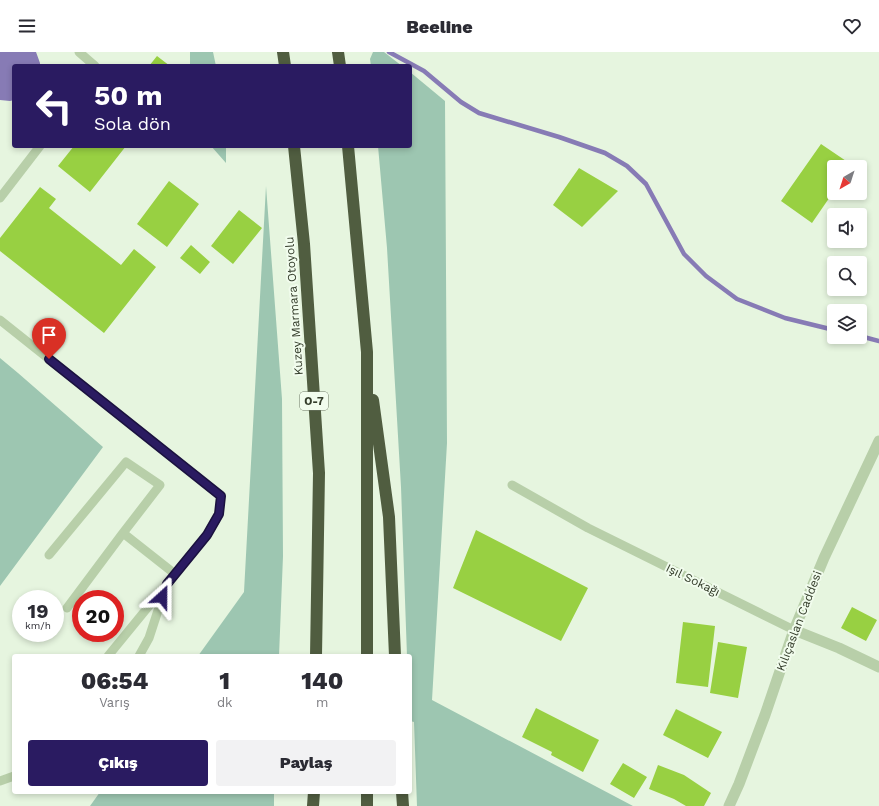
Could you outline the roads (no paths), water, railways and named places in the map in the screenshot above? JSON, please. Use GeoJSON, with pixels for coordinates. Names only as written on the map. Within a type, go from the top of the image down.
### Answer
{"type":"FeatureCollection","features":[{"type":"Feature","properties":{"kind":"highway"},"geometry":{"type":"LineString","coordinates":[[282,52],[285,64]]}},
{"type":"Feature","properties":{"kind":"highway"},"geometry":{"type":"LineString","coordinates":[[338,52],[340,64]]}},
{"type":"Feature","properties":{"kind":"highway","name":"Kuzey Marmara Otoyolu"},"geometry":{"type":"LineString","coordinates":[[294,148],[304,244],[319,472],[316,654]]}},
{"type":"Feature","properties":{"kind":"highway"},"geometry":{"type":"LineString","coordinates":[[348,148],[367,352],[389,517],[395,654]]}},
{"type":"Feature","properties":{"kind":"highway"},"geometry":{"type":"LineString","coordinates":[[367,352],[367,654]]}},
{"type":"Feature","properties":{"kind":"highway"},"geometry":{"type":"LineString","coordinates":[[313,806],[314,794]]}},
{"type":"Feature","properties":{"kind":"highway"},"geometry":{"type":"LineString","coordinates":[[366,806],[367,794]]}},
{"type":"Feature","properties":{"kind":"highway"},"geometry":{"type":"LineString","coordinates":[[402,794],[403,806]]}},
{"type":"Feature","properties":{"kind":"street","name":"Kılıçaslan Caddesi"},"geometry":{"type":"LineString","coordinates":[[729,806],[765,716],[794,630],[824,558],[879,441]]}},
{"type":"Feature","properties":{"kind":"street","name":"Işıl Sokağı"},"geometry":{"type":"LineString","coordinates":[[794,630],[839,648],[879,667]]}},
{"type":"Feature","properties":{"kind":"lane"},"geometry":{"type":"LineString","coordinates":[[79,52],[93,64]]}},
{"type":"Feature","properties":{"kind":"lane"},"geometry":{"type":"LineString","coordinates":[[0,198],[38,148]]}},
{"type":"Feature","properties":{"kind":"lane"},"geometry":{"type":"LineString","coordinates":[[0,320],[221,496],[219,514],[207,535],[110,654]]}},
{"type":"Feature","properties":{"kind":"lane"},"geometry":{"type":"LineString","coordinates":[[49,555],[126,462],[160,485],[67,608]]}},
{"type":"Feature","properties":{"kind":"lane","name":"Işıl Sokağı"},"geometry":{"type":"LineString","coordinates":[[512,485],[588,528],[794,630]]}},
{"type":"Feature","properties":{"kind":"lane"},"geometry":{"type":"LineString","coordinates":[[123,533],[175,574]]}},
{"type":"Feature","properties":{"kind":"lane"},"geometry":{"type":"LineString","coordinates":[[140,654],[149,638],[167,584]]}},
{"type":"Feature","properties":{"kind":"lane"},"geometry":{"type":"LineString","coordinates":[[0,781],[12,777]]}},
{"type":"Feature","properties":{"kind":"waterway"},"geometry":{"type":"LineString","coordinates":[[389,52],[411,64]]}},
{"type":"Feature","properties":{"kind":"waterway"},"geometry":{"type":"LineString","coordinates":[[412,64],[424,71],[461,102],[479,113],[559,137],[605,153],[627,166],[646,184],[684,254],[706,276],[737,299],[785,318],[827,328]]}},
{"type":"Feature","properties":{"kind":"waterway"},"geometry":{"type":"LineString","coordinates":[[867,338],[879,341]]}}]}
